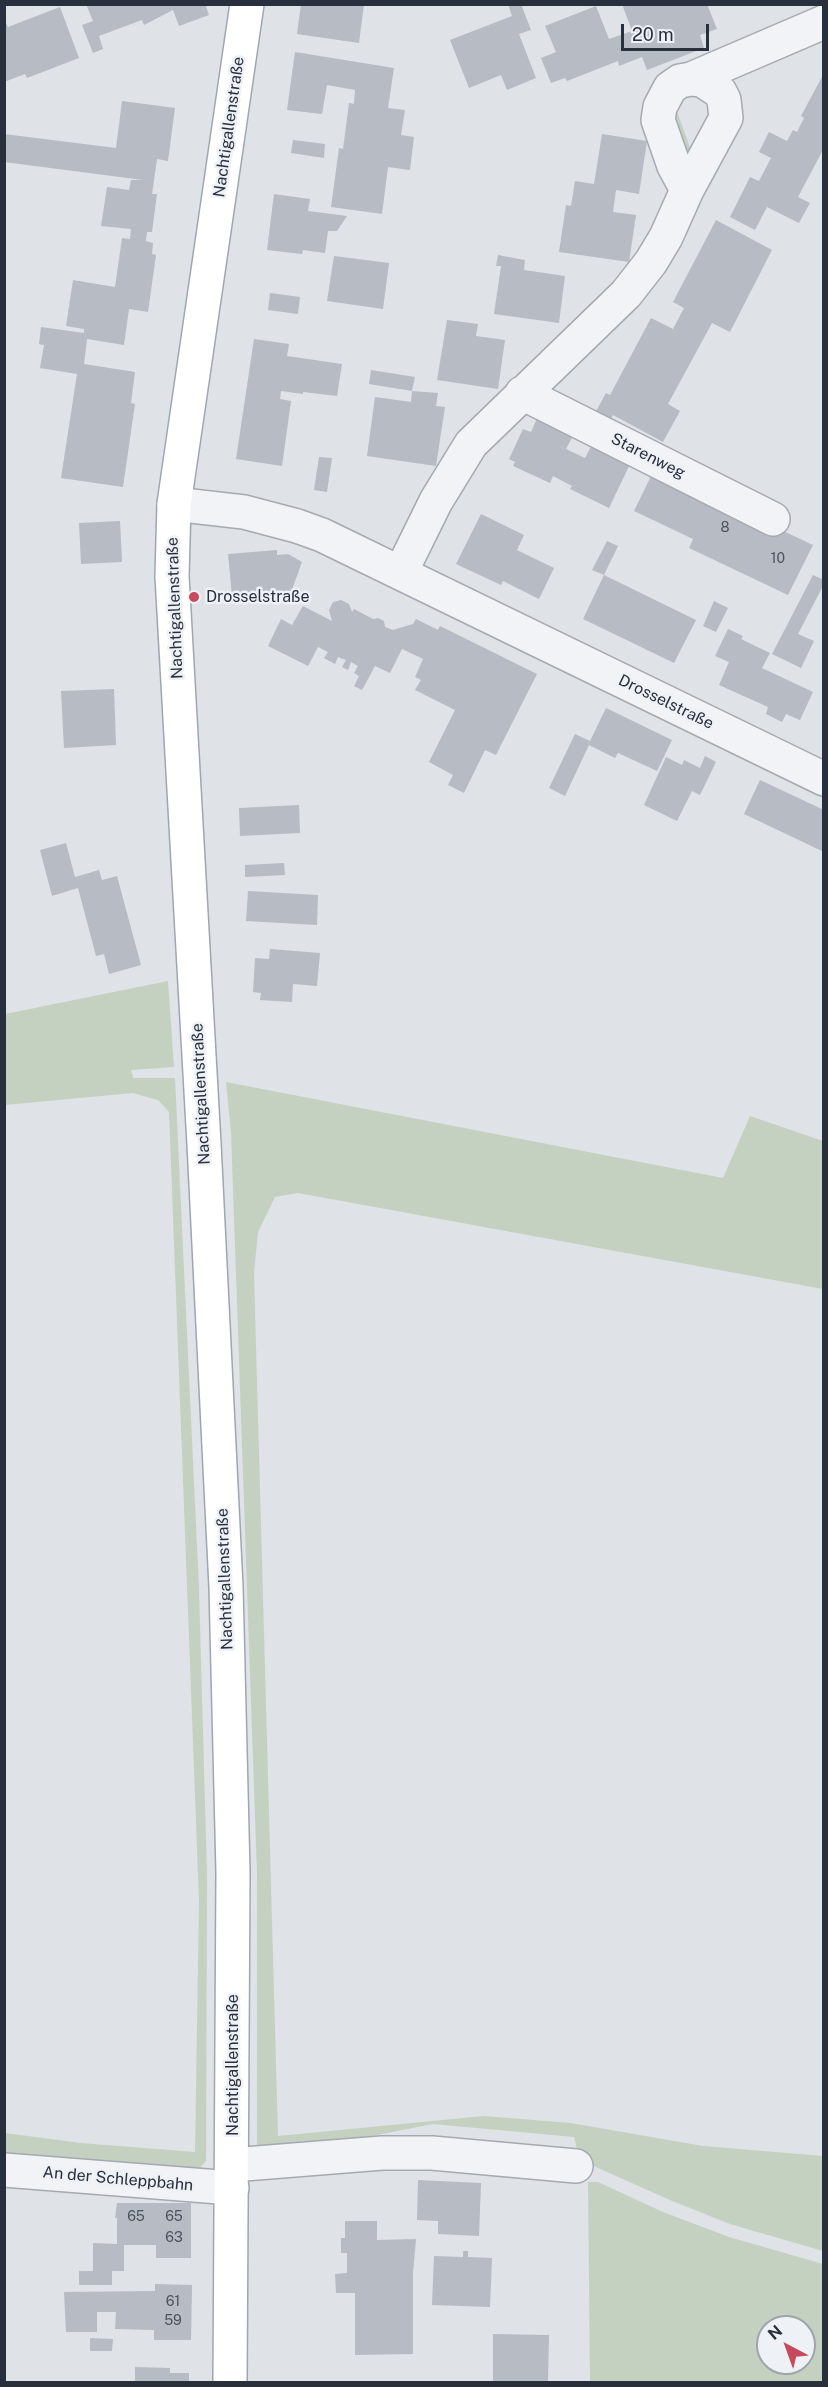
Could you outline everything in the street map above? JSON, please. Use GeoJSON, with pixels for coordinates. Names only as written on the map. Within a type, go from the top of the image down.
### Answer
{"type":"FeatureCollection","features":[{"type":"Feature","properties":{"kind":"main road","name":"Nachtigallenstraße"},"geometry":{"type":"LineString","coordinates":[[230,2382],[233,1872],[226,1587],[172,576],[174,504],[247,4]]}},
{"type":"Feature","properties":{"kind":"street"},"geometry":{"type":"LineString","coordinates":[[687,190],[674,166],[658,120],[660,107],[670,88],[680,81],[692,79],[824,22]]}},
{"type":"Feature","properties":{"kind":"street"},"geometry":{"type":"LineString","coordinates":[[401,572],[436,501],[461,457],[482,432],[598,322],[639,278],[666,237],[687,190],[726,118],[724,100],[720,92],[702,80],[692,79]]}},
{"type":"Feature","properties":{"kind":"street","name":"Starenweg"},"geometry":{"type":"LineString","coordinates":[[522,393],[773,519]]}},
{"type":"Feature","properties":{"kind":"street","name":"Drosselstraße"},"geometry":{"type":"LineString","coordinates":[[174,504],[228,509],[297,526],[401,572],[824,779]]}},
{"type":"Feature","properties":{"kind":"street","name":"An der Schleppbahn"},"geometry":{"type":"LineString","coordinates":[[4,2170],[232,2177],[382,2153],[432,2153],[576,2166]]}},
{"type":"Feature","properties":{"kind":"green space"},"geometry":{"type":"Polygon","coordinates":[[[674,103],[693,156],[688,164],[669,106],[674,103]]]}},
{"type":"Feature","properties":{"kind":"green space"},"geometry":{"type":"Polygon","coordinates":[[[168,981],[174,1067],[131,1070],[133,1078],[175,1078],[199,1589],[207,1875],[206,2161],[198,2170],[5,2157],[5,2133],[81,2143],[195,2152],[199,1901],[169,1112],[158,1100],[133,1093],[5,1105],[5,1014],[168,981]]]}},
{"type":"Feature","properties":{"kind":"green space"},"geometry":{"type":"Polygon","coordinates":[[[226,1082],[723,1178],[750,1116],[823,1141],[823,1289],[298,1193],[275,1197],[258,1232],[254,1273],[278,2136],[484,2116],[571,2123],[703,2146],[823,2156],[823,2251],[730,2224],[580,2160],[574,2137],[433,2124],[362,2138],[356,2142],[257,2153],[257,1873],[231,1132],[226,1082]]]}},
{"type":"Feature","properties":{"kind":"green space"},"geometry":{"type":"Polygon","coordinates":[[[588,2182],[598,2182],[663,2212],[729,2237],[823,2264],[823,2382],[590,2382],[588,2182]]]}},
{"type":"Feature","properties":{"kind":"building"},"geometry":{"type":"Polygon","coordinates":[[[86,4],[205,4],[209,15],[179,26],[173,10],[144,25],[142,20],[99,36],[103,49],[93,53],[82,25],[93,21],[86,4]]]}},
{"type":"Feature","properties":{"kind":"building"},"geometry":{"type":"Polygon","coordinates":[[[301,4],[364,4],[359,43],[297,34],[301,4]]]}},
{"type":"Feature","properties":{"kind":"building"},"geometry":{"type":"Polygon","coordinates":[[[508,4],[521,4],[531,30],[519,34],[536,78],[507,90],[501,75],[469,88],[450,40],[512,16],[508,4]]]}},
{"type":"Feature","properties":{"kind":"building"},"geometry":{"type":"Polygon","coordinates":[[[622,4],[707,4],[717,29],[700,35],[704,48],[647,70],[642,57],[619,66],[618,61],[567,81],[565,78],[551,83],[541,58],[556,52],[545,26],[596,6],[609,39],[632,31],[622,4]]]}},
{"type":"Feature","properties":{"kind":"building"},"geometry":{"type":"Polygon","coordinates":[[[60,7],[79,58],[27,78],[25,74],[4,82],[4,19],[8,27],[60,7]]]}},
{"type":"Feature","properties":{"kind":"building"},"geometry":{"type":"Polygon","coordinates":[[[295,52],[394,68],[388,108],[405,110],[401,135],[414,137],[410,170],[388,167],[382,214],[331,207],[339,148],[343,149],[349,103],[354,104],[355,90],[327,85],[322,114],[287,110],[295,52]]]}},
{"type":"Feature","properties":{"kind":"building"},"geometry":{"type":"Polygon","coordinates":[[[824,73],[824,148],[798,197],[810,203],[799,223],[767,207],[755,230],[730,217],[750,177],[759,181],[771,158],[759,152],[769,132],[787,141],[793,130],[797,132],[804,118],[801,116],[824,73]]]}},
{"type":"Feature","properties":{"kind":"building"},"geometry":{"type":"Polygon","coordinates":[[[122,101],[175,108],[168,161],[157,159],[152,194],[157,194],[152,232],[147,232],[146,241],[153,243],[152,254],[156,255],[148,312],[129,309],[124,345],[87,339],[84,364],[135,372],[131,403],[135,404],[123,487],[61,478],[77,374],[40,368],[44,345],[39,344],[41,327],[84,333],[84,329],[66,326],[73,280],[115,287],[122,238],[130,239],[131,229],[101,226],[107,187],[129,190],[131,180],[143,180],[4,162],[4,134],[116,148],[122,101]]]}},
{"type":"Feature","properties":{"kind":"building"},"geometry":{"type":"Polygon","coordinates":[[[602,134],[647,141],[639,194],[616,190],[613,212],[636,215],[629,262],[559,252],[566,205],[571,206],[575,181],[594,184],[602,134]]]}},
{"type":"Feature","properties":{"kind":"building"},"geometry":{"type":"Polygon","coordinates":[[[293,140],[325,144],[324,158],[291,153],[293,140]]]}},
{"type":"Feature","properties":{"kind":"building"},"geometry":{"type":"Polygon","coordinates":[[[274,194],[310,199],[308,211],[347,216],[337,231],[328,231],[325,253],[303,250],[302,254],[267,250],[274,194]]]}},
{"type":"Feature","properties":{"kind":"building"},"geometry":{"type":"Polygon","coordinates":[[[716,220],[772,250],[730,332],[712,323],[668,404],[680,411],[663,442],[613,415],[609,423],[594,415],[606,393],[610,395],[651,318],[673,329],[684,308],[673,302],[716,220]]]}},
{"type":"Feature","properties":{"kind":"building"},"geometry":{"type":"Polygon","coordinates":[[[498,255],[525,260],[524,270],[565,276],[559,323],[494,314],[501,266],[496,266],[498,255]]]}},
{"type":"Feature","properties":{"kind":"building"},"geometry":{"type":"Polygon","coordinates":[[[334,256],[389,263],[383,309],[327,301],[334,256]]]}},
{"type":"Feature","properties":{"kind":"building"},"geometry":{"type":"Polygon","coordinates":[[[270,293],[300,297],[298,314],[268,310],[270,293]]]}},
{"type":"Feature","properties":{"kind":"building"},"geometry":{"type":"Polygon","coordinates":[[[447,320],[478,324],[476,336],[505,340],[498,389],[437,380],[447,320]]]}},
{"type":"Feature","properties":{"kind":"building"},"geometry":{"type":"Polygon","coordinates":[[[254,339],[289,344],[287,356],[342,364],[337,396],[281,391],[280,399],[291,401],[282,466],[236,459],[254,339]]]}},
{"type":"Feature","properties":{"kind":"building"},"geometry":{"type":"Polygon","coordinates":[[[371,370],[415,377],[412,391],[369,384],[371,370]]]}},
{"type":"Feature","properties":{"kind":"building"},"geometry":{"type":"Polygon","coordinates":[[[412,391],[438,393],[436,406],[445,407],[436,466],[367,456],[375,397],[411,402],[412,391]]]}},
{"type":"Feature","properties":{"kind":"building"},"geometry":{"type":"Polygon","coordinates":[[[539,414],[575,432],[566,449],[585,458],[594,441],[632,460],[609,508],[570,489],[572,486],[553,476],[550,483],[513,466],[515,462],[509,459],[523,429],[531,432],[539,414]]]}},
{"type":"Feature","properties":{"kind":"building"},"geometry":{"type":"Polygon","coordinates":[[[319,457],[332,458],[327,492],[314,490],[319,457]]]}},
{"type":"Feature","properties":{"kind":"building"},"geometry":{"type":"Polygon","coordinates":[[[654,470],[813,545],[788,595],[689,548],[693,539],[634,511],[654,470]]]}},
{"type":"Feature","properties":{"kind":"building"},"geometry":{"type":"Polygon","coordinates":[[[481,514],[524,535],[517,550],[554,568],[539,599],[503,581],[501,585],[456,564],[481,514]]]}},
{"type":"Feature","properties":{"kind":"building"},"geometry":{"type":"Polygon","coordinates":[[[120,521],[122,562],[81,564],[79,523],[120,521]]]}},
{"type":"Feature","properties":{"kind":"building"},"geometry":{"type":"Polygon","coordinates":[[[607,541],[618,546],[604,575],[592,570],[607,541]]]}},
{"type":"Feature","properties":{"kind":"building"},"geometry":{"type":"Polygon","coordinates":[[[277,550],[277,555],[288,554],[302,562],[290,595],[280,592],[232,596],[228,554],[277,550]]]}},
{"type":"Feature","properties":{"kind":"building"},"geometry":{"type":"Polygon","coordinates":[[[604,575],[696,620],[674,663],[583,619],[604,575]]]}},
{"type":"Feature","properties":{"kind":"building"},"geometry":{"type":"Polygon","coordinates":[[[813,575],[824,580],[824,584],[798,634],[814,641],[801,668],[772,654],[813,575]]]}},
{"type":"Feature","properties":{"kind":"building"},"geometry":{"type":"Polygon","coordinates":[[[341,600],[349,604],[352,612],[354,609],[373,619],[378,618],[384,621],[385,627],[393,630],[413,624],[416,619],[438,630],[440,626],[537,674],[496,755],[485,750],[464,793],[448,785],[453,775],[429,762],[455,710],[415,690],[421,680],[415,677],[423,659],[402,649],[390,673],[375,666],[362,690],[354,686],[359,676],[354,673],[358,666],[351,662],[348,670],[342,667],[346,660],[338,657],[335,664],[324,658],[328,652],[318,647],[308,666],[268,646],[281,619],[292,625],[303,606],[332,621],[329,610],[333,602],[341,600]]]}},
{"type":"Feature","properties":{"kind":"building"},"geometry":{"type":"Polygon","coordinates":[[[714,601],[728,608],[716,632],[703,626],[714,601]]]}},
{"type":"Feature","properties":{"kind":"building"},"geometry":{"type":"Polygon","coordinates":[[[728,629],[743,636],[741,639],[770,653],[762,668],[813,692],[800,720],[786,714],[782,722],[766,714],[768,707],[719,685],[729,662],[715,656],[728,629]]]}},
{"type":"Feature","properties":{"kind":"building"},"geometry":{"type":"Polygon","coordinates":[[[114,689],[116,745],[64,748],[61,691],[114,689]]]}},
{"type":"Feature","properties":{"kind":"building"},"geometry":{"type":"Polygon","coordinates":[[[606,708],[672,740],[657,771],[618,753],[615,758],[589,745],[565,796],[549,788],[575,734],[590,741],[606,708]]]}},
{"type":"Feature","properties":{"kind":"building"},"geometry":{"type":"Polygon","coordinates":[[[705,756],[716,762],[700,795],[692,791],[677,821],[644,805],[666,757],[682,765],[684,760],[700,768],[705,756]]]}},
{"type":"Feature","properties":{"kind":"building"},"geometry":{"type":"Polygon","coordinates":[[[760,780],[824,810],[824,852],[744,814],[760,780]]]}},
{"type":"Feature","properties":{"kind":"building"},"geometry":{"type":"Polygon","coordinates":[[[299,805],[300,833],[240,836],[239,808],[299,805]]]}},
{"type":"Feature","properties":{"kind":"building"},"geometry":{"type":"Polygon","coordinates":[[[66,843],[75,877],[99,870],[102,880],[117,876],[141,965],[109,974],[104,954],[96,956],[78,888],[52,896],[40,850],[66,843]]]}},
{"type":"Feature","properties":{"kind":"building"},"geometry":{"type":"Polygon","coordinates":[[[284,863],[285,875],[245,877],[245,865],[284,863]]]}},
{"type":"Feature","properties":{"kind":"building"},"geometry":{"type":"Polygon","coordinates":[[[248,891],[318,895],[317,925],[246,921],[248,891]]]}},
{"type":"Feature","properties":{"kind":"building"},"geometry":{"type":"Polygon","coordinates":[[[270,949],[320,953],[317,986],[293,984],[292,1002],[260,1000],[261,993],[253,992],[255,958],[269,959],[270,949]]]}},
{"type":"Feature","properties":{"kind":"building"},"geometry":{"type":"Polygon","coordinates":[[[418,2180],[481,2183],[479,2236],[438,2234],[438,2221],[417,2220],[418,2180]]]}},
{"type":"Feature","properties":{"kind":"building"},"geometry":{"type":"Polygon","coordinates":[[[117,2203],[191,2203],[191,2258],[156,2258],[156,2245],[124,2245],[124,2271],[112,2271],[112,2285],[79,2285],[79,2271],[93,2271],[93,2243],[117,2244],[117,2218],[115,2218],[117,2203]]]}},
{"type":"Feature","properties":{"kind":"building"},"geometry":{"type":"Polygon","coordinates":[[[345,2221],[377,2221],[377,2240],[416,2239],[413,2273],[413,2354],[355,2355],[355,2293],[336,2293],[335,2274],[347,2273],[347,2253],[341,2253],[341,2238],[345,2238],[345,2221]]]}},
{"type":"Feature","properties":{"kind":"building"},"geometry":{"type":"Polygon","coordinates":[[[463,2251],[468,2251],[468,2257],[492,2258],[490,2307],[432,2305],[434,2256],[463,2257],[463,2251]]]}},
{"type":"Feature","properties":{"kind":"building"},"geometry":{"type":"Polygon","coordinates":[[[155,2284],[192,2285],[191,2340],[154,2340],[154,2330],[115,2329],[116,2312],[97,2312],[97,2332],[66,2332],[64,2292],[155,2291],[155,2284]]]}},
{"type":"Feature","properties":{"kind":"building"},"geometry":{"type":"Polygon","coordinates":[[[493,2334],[549,2335],[548,2382],[493,2382],[493,2334]]]}},
{"type":"Feature","properties":{"kind":"building"},"geometry":{"type":"Polygon","coordinates":[[[90,2338],[113,2339],[112,2351],[90,2351],[90,2338]]]}},
{"type":"Feature","properties":{"kind":"building"},"geometry":{"type":"Polygon","coordinates":[[[135,2367],[170,2368],[170,2373],[189,2373],[189,2382],[135,2382],[135,2367]]]}},
{"type":"Feature","properties":{"kind":"place","name":"Drosselstraße"},"geometry":{"type":"Point","coordinates":[194,597]}}]}
